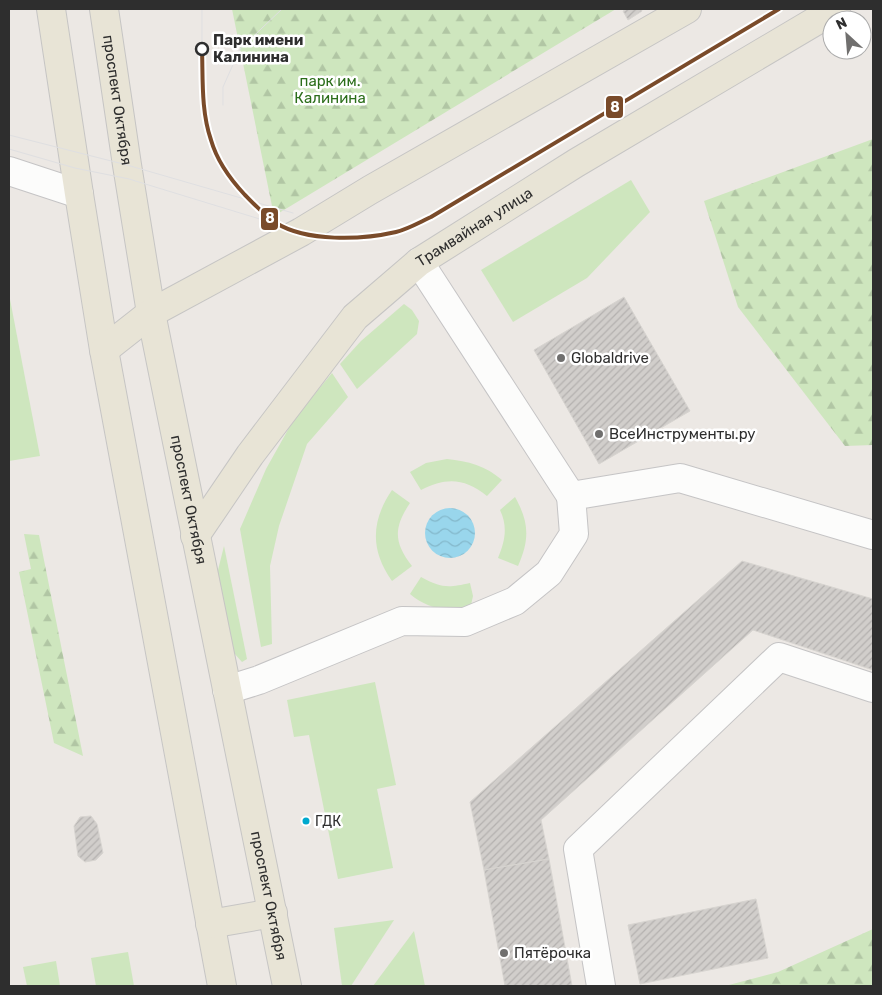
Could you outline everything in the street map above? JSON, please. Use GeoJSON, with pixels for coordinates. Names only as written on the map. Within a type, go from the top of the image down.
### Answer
{"type":"FeatureCollection","features":[{"type":"Feature","properties":{"kind":"main road"},"geometry":{"type":"LineString","coordinates":[[52,9],[104,350],[222,986]]}},
{"type":"Feature","properties":{"kind":"main road","name":"проспект Октября"},"geometry":{"type":"LineString","coordinates":[[104,9],[151,313],[287,986]]}},
{"type":"Feature","properties":{"kind":"main road"},"geometry":{"type":"LineString","coordinates":[[104,350],[151,313],[322,220],[379,185],[687,9]]}},
{"type":"Feature","properties":{"kind":"main road","name":"Трамвайная улица"},"geometry":{"type":"LineString","coordinates":[[195,536],[250,455],[355,317],[419,262],[576,163],[836,9]]}},
{"type":"Feature","properties":{"kind":"main road"},"geometry":{"type":"LineString","coordinates":[[210,924],[273,913]]}},
{"type":"Feature","properties":{"kind":"lane"},"geometry":{"type":"LineString","coordinates":[[9,171],[79,194]]}},
{"type":"Feature","properties":{"kind":"lane"},"geometry":{"type":"LineString","coordinates":[[227,690],[259,680],[402,621],[465,622],[515,601],[549,573],[574,534],[570,496],[419,262]]}},
{"type":"Feature","properties":{"kind":"lane"},"geometry":{"type":"LineString","coordinates":[[570,496],[680,478],[873,535]]}},
{"type":"Feature","properties":{"kind":"lane"},"geometry":{"type":"LineString","coordinates":[[602,986],[578,849],[779,657],[873,688]]}},
{"type":"Feature","properties":{"kind":"green space","name":"парк им. Калинина"},"geometry":{"type":"Polygon","coordinates":[[[232,9],[616,9],[274,216],[232,9]]]}},
{"type":"Feature","properties":{"kind":"green space"},"geometry":{"type":"Polygon","coordinates":[[[873,139],[873,445],[845,446],[738,307],[704,201],[873,139]]]}},
{"type":"Feature","properties":{"kind":"green space"},"geometry":{"type":"Polygon","coordinates":[[[631,180],[650,212],[587,278],[513,322],[481,270],[631,180]]]}},
{"type":"Feature","properties":{"kind":"green space"},"geometry":{"type":"Polygon","coordinates":[[[9,294],[40,456],[9,461],[9,294]]]}},
{"type":"Feature","properties":{"kind":"green space"},"geometry":{"type":"Polygon","coordinates":[[[404,304],[412,310],[419,321],[417,334],[357,389],[340,364],[361,341],[404,304]]]}},
{"type":"Feature","properties":{"kind":"green space"},"geometry":{"type":"Polygon","coordinates":[[[332,373],[348,397],[307,444],[279,526],[270,566],[272,644],[261,647],[240,529],[266,469],[294,419],[332,373]]]}},
{"type":"Feature","properties":{"kind":"green space"},"geometry":{"type":"Polygon","coordinates":[[[447,459],[476,465],[490,471],[502,480],[487,496],[471,486],[455,481],[439,483],[421,490],[410,472],[426,463],[447,459]]]}},
{"type":"Feature","properties":{"kind":"green space"},"geometry":{"type":"Polygon","coordinates":[[[392,490],[410,503],[401,520],[398,535],[401,549],[412,566],[392,581],[380,558],[376,536],[380,513],[392,490]]]}},
{"type":"Feature","properties":{"kind":"green space"},"geometry":{"type":"Polygon","coordinates":[[[515,497],[523,515],[526,531],[525,547],[518,566],[498,558],[505,534],[500,510],[515,497]]]}},
{"type":"Feature","properties":{"kind":"green space"},"geometry":{"type":"Polygon","coordinates":[[[24,534],[39,535],[83,756],[54,743],[19,572],[31,569],[24,534]]]}},
{"type":"Feature","properties":{"kind":"green space"},"geometry":{"type":"Polygon","coordinates":[[[224,546],[247,659],[242,662],[234,653],[217,574],[224,546]]]}},
{"type":"Feature","properties":{"kind":"green space"},"geometry":{"type":"Polygon","coordinates":[[[421,577],[445,586],[470,583],[473,596],[471,605],[447,609],[424,603],[410,594],[421,577]]]}},
{"type":"Feature","properties":{"kind":"green space"},"geometry":{"type":"Polygon","coordinates":[[[375,682],[396,785],[377,789],[393,868],[338,879],[309,735],[294,737],[287,700],[375,682]]]}},
{"type":"Feature","properties":{"kind":"green space"},"geometry":{"type":"Polygon","coordinates":[[[394,920],[351,986],[342,986],[334,928],[394,920]]]}},
{"type":"Feature","properties":{"kind":"green space"},"geometry":{"type":"Polygon","coordinates":[[[873,929],[873,986],[725,986],[778,972],[873,929]]]}},
{"type":"Feature","properties":{"kind":"green space"},"geometry":{"type":"Polygon","coordinates":[[[414,931],[425,986],[373,986],[414,931]]]}},
{"type":"Feature","properties":{"kind":"green space"},"geometry":{"type":"Polygon","coordinates":[[[128,952],[134,986],[96,986],[91,958],[128,952]]]}},
{"type":"Feature","properties":{"kind":"green space"},"geometry":{"type":"Polygon","coordinates":[[[56,961],[60,986],[27,986],[23,967],[56,961]]]}},
{"type":"Feature","properties":{"kind":"water"},"geometry":{"type":"Polygon","coordinates":[[[445,508],[455,508],[468,515],[475,528],[475,538],[468,551],[455,558],[445,558],[436,554],[429,547],[425,538],[425,528],[429,519],[436,512],[445,508]]]}},
{"type":"Feature","properties":{"kind":"building"},"geometry":{"type":"Polygon","coordinates":[[[641,9],[642,11],[628,20],[623,11],[641,9]]]}},
{"type":"Feature","properties":{"kind":"building"},"geometry":{"type":"Polygon","coordinates":[[[624,297],[690,411],[599,464],[534,350],[624,297]]]}},
{"type":"Feature","properties":{"kind":"building"},"geometry":{"type":"Polygon","coordinates":[[[742,561],[873,599],[873,670],[753,630],[541,820],[549,859],[484,870],[470,802],[742,561]]]}},
{"type":"Feature","properties":{"kind":"building"},"geometry":{"type":"Polygon","coordinates":[[[91,816],[97,824],[103,853],[96,860],[85,862],[78,856],[74,826],[80,817],[91,816]]]}},
{"type":"Feature","properties":{"kind":"building"},"geometry":{"type":"Polygon","coordinates":[[[549,859],[572,986],[505,986],[484,870],[549,859]]]}},
{"type":"Feature","properties":{"kind":"building"},"geometry":{"type":"Polygon","coordinates":[[[756,899],[768,958],[640,984],[628,925],[756,899]]]}},
{"type":"Feature","properties":{"kind":"tram line"},"geometry":{"type":"LineString","coordinates":[[202,9],[202,49]]}},
{"type":"Feature","properties":{"kind":"tram line"},"geometry":{"type":"LineString","coordinates":[[223,105],[223,87],[240,49],[282,9]]}},
{"type":"Feature","properties":{"kind":"tram line"},"geometry":{"type":"LineString","coordinates":[[9,135],[127,165],[293,213]]}},
{"type":"Feature","properties":{"kind":"tram line"},"geometry":{"type":"LineString","coordinates":[[9,149],[75,168],[129,179],[276,224]]}},
{"type":"Feature","properties":{"kind":"transit line","name":"8"},"geometry":{"type":"LineString","coordinates":[[202,49],[203,95],[208,129],[220,162],[239,189],[268,217],[289,229],[303,234],[334,238],[367,237],[400,231],[431,217],[779,9]]}},
{"type":"Feature","properties":{"kind":"place","name":"Парк имени Калинина"},"geometry":{"type":"Point","coordinates":[202,49]}},
{"type":"Feature","properties":{"kind":"place","name":"Globaldrive"},"geometry":{"type":"Point","coordinates":[561,358]}},
{"type":"Feature","properties":{"kind":"place","name":"ВсеИнструменты.ру"},"geometry":{"type":"Point","coordinates":[599,434]}},
{"type":"Feature","properties":{"kind":"place","name":"ГДК"},"geometry":{"type":"Point","coordinates":[306,821]}},
{"type":"Feature","properties":{"kind":"place","name":"Пятёрочка"},"geometry":{"type":"Point","coordinates":[504,953]}}]}
